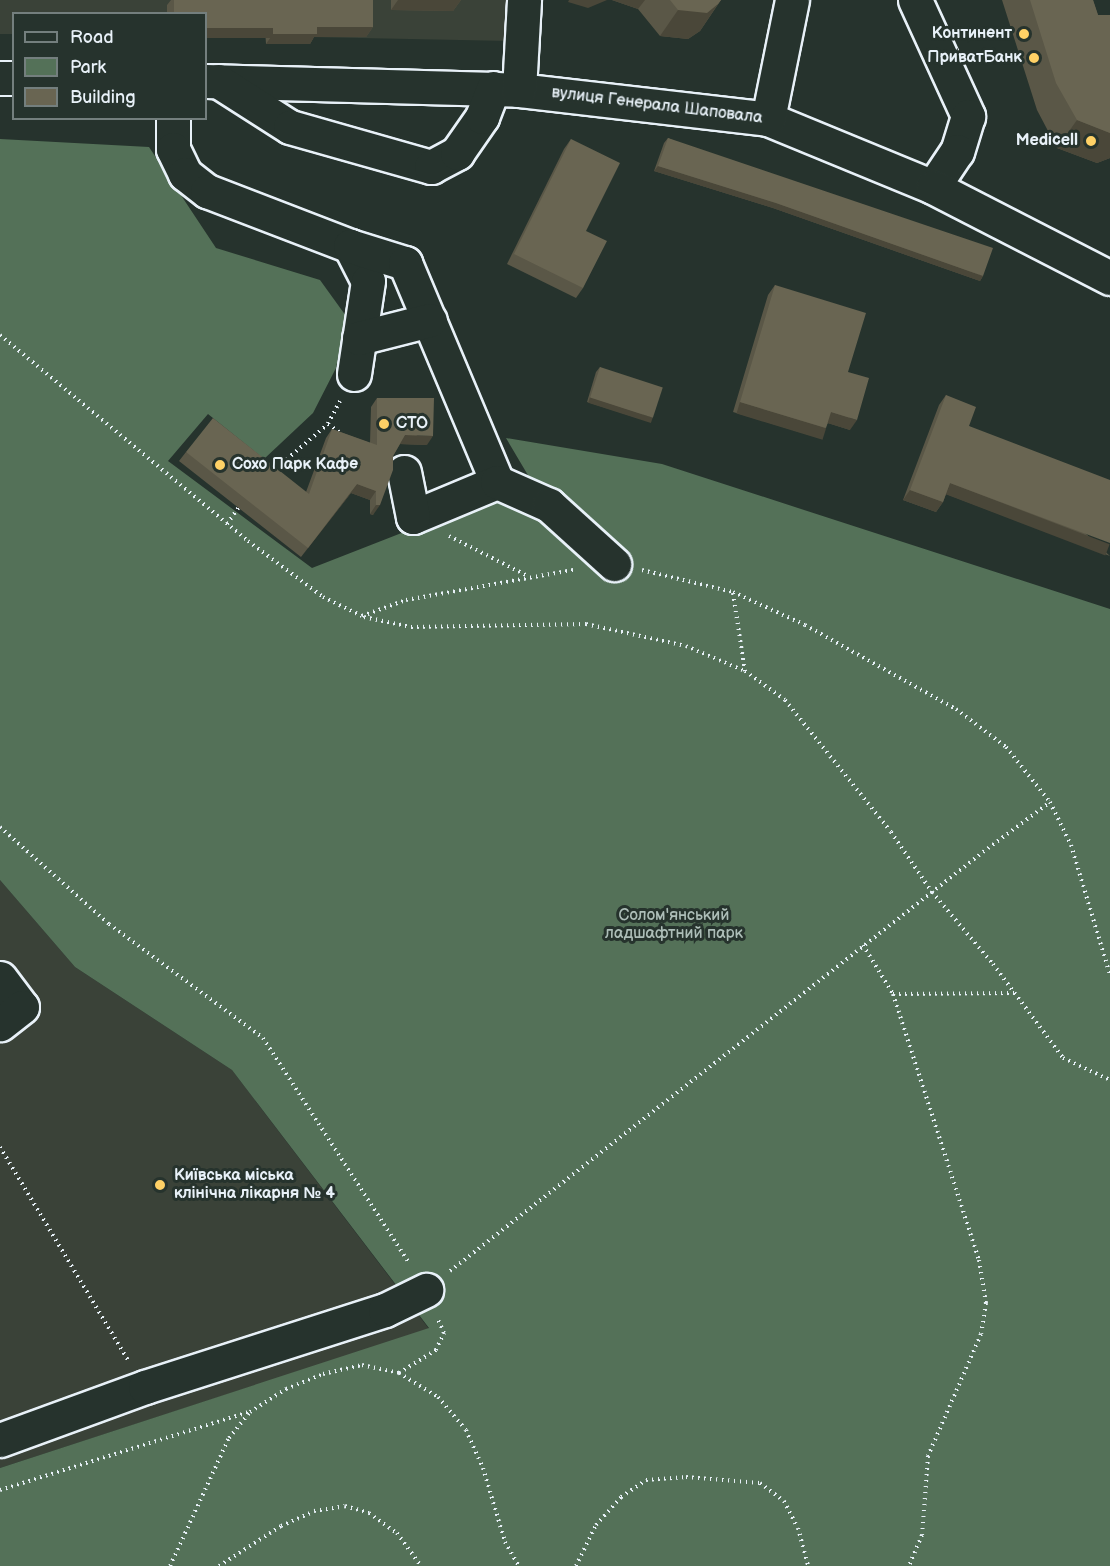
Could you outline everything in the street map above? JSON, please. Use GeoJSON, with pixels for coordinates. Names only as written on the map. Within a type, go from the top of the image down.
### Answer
{"type":"FeatureCollection","features":[{"type":"Feature","properties":{"kind":"street"},"geometry":{"type":"LineString","coordinates":[[212,81],[290,127],[431,167],[457,153],[482,117],[506,89],[524,0]]}},
{"type":"Feature","properties":{"kind":"street"},"geometry":{"type":"LineString","coordinates":[[768,119],[792,0]]}},
{"type":"Feature","properties":{"kind":"street"},"geometry":{"type":"LineString","coordinates":[[915,0],[968,116],[957,151],[933,187]]}},
{"type":"Feature","properties":{"kind":"street","name":"вулиця Генерала Шаповала"},"geometry":{"type":"LineString","coordinates":[[212,81],[506,89],[768,119],[933,187],[1110,278]]}},
{"type":"Feature","properties":{"kind":"street"},"geometry":{"type":"LineString","coordinates":[[174,120],[173,149],[184,174],[207,191],[350,246],[405,263],[497,482],[549,505],[614,564]]}},
{"type":"Feature","properties":{"kind":"street"},"geometry":{"type":"LineString","coordinates":[[350,246],[368,281],[354,374]]}},
{"type":"Feature","properties":{"kind":"street"},"geometry":{"type":"LineString","coordinates":[[359,338],[430,320]]}},
{"type":"Feature","properties":{"kind":"street"},"geometry":{"type":"LineString","coordinates":[[404,472],[413,517],[497,482]]}},
{"type":"Feature","properties":{"kind":"street"},"geometry":{"type":"LineString","coordinates":[[0,978],[22,1007],[0,1024]]}},
{"type":"Feature","properties":{"kind":"street"},"geometry":{"type":"LineString","coordinates":[[0,1440],[145,1387],[385,1310],[426,1290]]}},
{"type":"Feature","properties":{"kind":"path"},"geometry":{"type":"LineString","coordinates":[[0,335],[227,524],[323,597],[362,616],[411,627],[586,624],[686,646],[745,671],[785,700],[891,832],[932,892],[1015,993],[1063,1058],[1110,1080]]}},
{"type":"Feature","properties":{"kind":"path"},"geometry":{"type":"LineString","coordinates":[[269,475],[328,424],[354,374]]}},
{"type":"Feature","properties":{"kind":"path"},"geometry":{"type":"LineString","coordinates":[[328,424],[352,440]]}},
{"type":"Feature","properties":{"kind":"path"},"geometry":{"type":"LineString","coordinates":[[227,524],[246,498]]}},
{"type":"Feature","properties":{"kind":"path"},"geometry":{"type":"LineString","coordinates":[[413,517],[529,576]]}},
{"type":"Feature","properties":{"kind":"path"},"geometry":{"type":"LineString","coordinates":[[362,616],[406,600],[529,576],[614,564],[733,592],[805,625],[956,709],[1006,747],[1050,802],[1071,845],[1110,975]]}},
{"type":"Feature","properties":{"kind":"path"},"geometry":{"type":"LineString","coordinates":[[733,592],[745,671]]}},
{"type":"Feature","properties":{"kind":"path"},"geometry":{"type":"LineString","coordinates":[[426,1290],[863,945],[1050,802]]}},
{"type":"Feature","properties":{"kind":"path"},"geometry":{"type":"LineString","coordinates":[[0,828],[109,924],[263,1038],[426,1290],[444,1333],[436,1350],[399,1373]]}},
{"type":"Feature","properties":{"kind":"path"},"geometry":{"type":"LineString","coordinates":[[863,945],[892,994],[979,1260],[986,1303],[981,1334],[928,1456],[922,1535],[909,1566]]}},
{"type":"Feature","properties":{"kind":"path"},"geometry":{"type":"LineString","coordinates":[[892,994],[1015,993]]}},
{"type":"Feature","properties":{"kind":"path"},"geometry":{"type":"LineString","coordinates":[[0,1147],[145,1387]]}},
{"type":"Feature","properties":{"kind":"path"},"geometry":{"type":"LineString","coordinates":[[0,1490],[250,1412],[286,1389],[323,1374],[362,1365],[399,1373],[438,1396],[466,1430],[483,1468],[505,1542],[519,1566]]}},
{"type":"Feature","properties":{"kind":"path"},"geometry":{"type":"LineString","coordinates":[[170,1566],[229,1438],[250,1412]]}},
{"type":"Feature","properties":{"kind":"path"},"geometry":{"type":"LineString","coordinates":[[576,1566],[596,1525],[621,1497],[646,1480],[686,1477],[760,1484],[784,1501],[798,1528],[808,1566]]}},
{"type":"Feature","properties":{"kind":"path"},"geometry":{"type":"LineString","coordinates":[[219,1566],[281,1526],[314,1511],[345,1506],[369,1513],[397,1533],[422,1566]]}},
{"type":"Feature","properties":{"kind":"shaded area"},"geometry":{"type":"Polygon","coordinates":[[[0,0],[510,0],[510,41],[310,37],[310,44],[266,44],[265,38],[207,38],[207,12],[12,12],[12,34],[0,34],[0,0]]]}},
{"type":"Feature","properties":{"kind":"shaded area","name":"Київська міська клінічна лікарня № 4"},"geometry":{"type":"Polygon","coordinates":[[[0,880],[75,967],[232,1070],[429,1329],[0,1468],[0,880]]]}},
{"type":"Feature","properties":{"kind":"green space","name":"Солом'янський ладшафтний парк"},"geometry":{"type":"Polygon","coordinates":[[[0,139],[149,147],[216,248],[320,280],[346,316],[336,368],[313,413],[264,459],[208,414],[168,461],[312,568],[532,482],[506,438],[662,464],[1110,609],[1110,1566],[0,1566],[0,1468],[429,1328],[232,1070],[75,967],[0,880],[0,139]]]}},
{"type":"Feature","properties":{"kind":"building"},"geometry":{"type":"Polygon","coordinates":[[[174,0],[373,0],[373,27],[317,27],[317,34],[273,34],[273,28],[207,28],[207,12],[174,12],[174,0]]]}},
{"type":"Feature","properties":{"kind":"building"},"geometry":{"type":"Polygon","coordinates":[[[670,0],[721,0],[707,13],[678,10],[670,0]]]}},
{"type":"Feature","properties":{"kind":"building"},"geometry":{"type":"Polygon","coordinates":[[[1030,0],[1093,0],[1098,15],[1110,15],[1110,133],[1077,120],[1056,83],[1030,0]]]}},
{"type":"Feature","properties":{"kind":"building"},"geometry":{"type":"Polygon","coordinates":[[[668,138],[993,248],[983,276],[776,203],[658,166],[668,138]]]}},
{"type":"Feature","properties":{"kind":"building"},"geometry":{"type":"Polygon","coordinates":[[[571,139],[620,163],[586,231],[607,241],[583,288],[514,254],[571,139]]]}},
{"type":"Feature","properties":{"kind":"building"},"geometry":{"type":"Polygon","coordinates":[[[775,285],[866,313],[848,372],[869,378],[857,420],[831,412],[826,428],[740,402],[775,285]]]}},
{"type":"Feature","properties":{"kind":"building"},"geometry":{"type":"Polygon","coordinates":[[[600,367],[663,387],[653,418],[590,397],[600,367]]]}},
{"type":"Feature","properties":{"kind":"building"},"geometry":{"type":"Polygon","coordinates":[[[946,395],[976,407],[969,426],[1110,480],[1110,543],[950,483],[943,502],[910,490],[946,395]]]}},
{"type":"Feature","properties":{"kind":"building"},"geometry":{"type":"Polygon","coordinates":[[[377,398],[434,398],[433,436],[405,435],[393,456],[393,470],[380,505],[376,505],[376,491],[357,484],[308,548],[186,452],[213,418],[309,494],[332,429],[377,445],[377,398]]]}},
{"type":"Feature","properties":{"kind":"place","name":"Континент"},"geometry":{"type":"Point","coordinates":[1024,34]}},
{"type":"Feature","properties":{"kind":"place","name":"ПриватБанк"},"geometry":{"type":"Point","coordinates":[1034,58]}},
{"type":"Feature","properties":{"kind":"place","name":"Medicell"},"geometry":{"type":"Point","coordinates":[1091,141]}},
{"type":"Feature","properties":{"kind":"place","name":"СТО"},"geometry":{"type":"Point","coordinates":[384,424]}},
{"type":"Feature","properties":{"kind":"place","name":"Сохо Парк Кафе"},"geometry":{"type":"Point","coordinates":[220,465]}},
{"type":"Feature","properties":{"kind":"place","name":"Київська міська клінічна лікарня № 4"},"geometry":{"type":"Point","coordinates":[160,1185]}}]}
